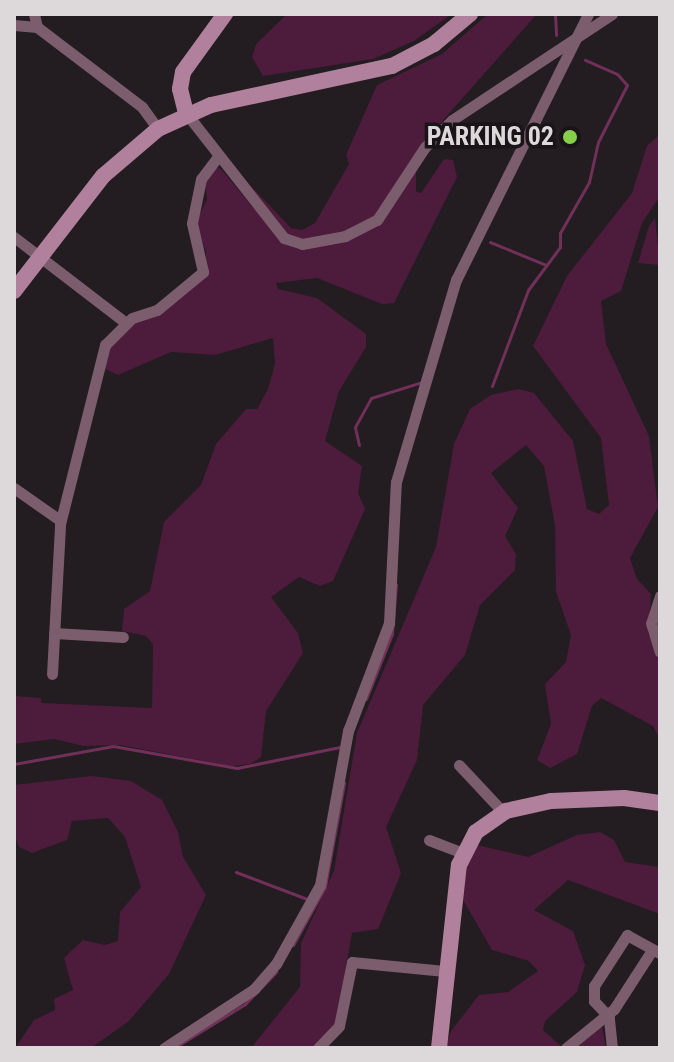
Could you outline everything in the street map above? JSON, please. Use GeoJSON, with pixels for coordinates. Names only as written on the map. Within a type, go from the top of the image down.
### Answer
{"type":"FeatureCollection","features":[{"type":"Feature","properties":{"kind":"street"},"geometry":{"type":"LineString","coordinates":[[34,14],[37,27]]}},
{"type":"Feature","properties":{"kind":"street"},"geometry":{"type":"LineString","coordinates":[[225,14],[183,72],[186,113],[217,158],[284,238],[311,243],[357,233],[385,210],[438,133],[612,14]]}},
{"type":"Feature","properties":{"kind":"street"},"geometry":{"type":"LineString","coordinates":[[14,291],[103,176],[158,129],[186,113],[376,72],[428,48],[470,14]]}},
{"type":"Feature","properties":{"kind":"street"},"geometry":{"type":"LineString","coordinates":[[164,1048],[254,989],[276,964],[320,885],[348,731],[389,623],[396,482],[452,293],[588,14]]}},
{"type":"Feature","properties":{"kind":"street"},"geometry":{"type":"LineString","coordinates":[[14,25],[37,27],[142,107],[158,129]]}},
{"type":"Feature","properties":{"kind":"street"},"geometry":{"type":"LineString","coordinates":[[52,674],[61,521],[105,345],[126,323],[157,310],[203,272],[192,223],[203,173],[217,158]]}},
{"type":"Feature","properties":{"kind":"street"},"geometry":{"type":"LineString","coordinates":[[14,237],[126,323]]}},
{"type":"Feature","properties":{"kind":"street"},"geometry":{"type":"LineString","coordinates":[[14,488],[61,521]]}},
{"type":"Feature","properties":{"kind":"street"},"geometry":{"type":"LineString","coordinates":[[660,596],[651,623],[660,652]]}},
{"type":"Feature","properties":{"kind":"street"},"geometry":{"type":"LineString","coordinates":[[54,633],[123,637]]}},
{"type":"Feature","properties":{"kind":"street"},"geometry":{"type":"LineString","coordinates":[[459,765],[503,812]]}},
{"type":"Feature","properties":{"kind":"street"},"geometry":{"type":"LineString","coordinates":[[439,1048],[445,971],[463,853],[482,826],[503,812],[582,798],[660,803]]}},
{"type":"Feature","properties":{"kind":"street"},"geometry":{"type":"LineString","coordinates":[[429,840],[463,853]]}},
{"type":"Feature","properties":{"kind":"street"},"geometry":{"type":"LineString","coordinates":[[566,1048],[607,1014],[656,952],[627,935],[592,991],[607,1014],[612,1048]]}},
{"type":"Feature","properties":{"kind":"street"},"geometry":{"type":"LineString","coordinates":[[318,1048],[339,1026],[352,962],[445,971]]}},
{"type":"Feature","properties":{"kind":"shaded area"},"geometry":{"type":"Polygon","coordinates":[[[287,14],[452,14],[414,41],[373,59],[263,76],[252,57],[256,44],[287,14]]]}},
{"type":"Feature","properties":{"kind":"shaded area"},"geometry":{"type":"Polygon","coordinates":[[[488,14],[537,14],[422,144],[374,217],[355,229],[302,239],[286,234],[247,182],[291,228],[302,230],[315,223],[349,164],[346,155],[377,85],[442,54],[488,14]]]}},
{"type":"Feature","properties":{"kind":"shaded area"},"geometry":{"type":"Polygon","coordinates":[[[660,134],[660,196],[642,223],[621,291],[601,301],[606,344],[649,436],[658,507],[630,558],[637,579],[651,594],[648,633],[660,656],[660,739],[653,726],[601,698],[592,706],[577,754],[550,768],[537,760],[551,724],[545,684],[566,662],[571,635],[556,592],[555,525],[544,466],[526,445],[491,473],[518,508],[505,536],[516,554],[515,570],[480,605],[465,655],[423,705],[417,760],[386,827],[401,873],[378,929],[352,933],[336,1024],[313,1048],[251,1048],[300,987],[301,943],[334,871],[357,733],[436,547],[454,444],[470,409],[491,395],[518,389],[534,393],[573,441],[587,509],[599,514],[609,505],[601,438],[533,346],[567,276],[632,193],[647,146],[660,134]]]}},
{"type":"Feature","properties":{"kind":"shaded area"},"geometry":{"type":"Polygon","coordinates":[[[444,159],[453,160],[457,177],[394,303],[382,304],[317,278],[276,283],[278,289],[317,298],[366,334],[366,347],[339,391],[325,441],[362,466],[358,493],[365,509],[333,581],[320,586],[299,577],[271,597],[298,633],[303,653],[266,711],[261,757],[251,764],[231,766],[120,745],[83,746],[54,739],[14,744],[14,696],[41,698],[41,703],[152,708],[153,644],[146,636],[122,631],[124,609],[150,591],[164,522],[201,485],[216,444],[246,409],[257,409],[268,389],[275,364],[273,338],[215,355],[171,352],[118,375],[105,369],[108,346],[138,318],[206,274],[206,252],[195,223],[207,200],[205,180],[215,167],[221,169],[282,242],[346,241],[380,223],[416,170],[416,191],[421,193],[444,159]]]}},
{"type":"Feature","properties":{"kind":"shaded area"},"geometry":{"type":"Polygon","coordinates":[[[655,218],[660,265],[638,263],[649,226],[655,218]]]}},
{"type":"Feature","properties":{"kind":"shaded area"},"geometry":{"type":"Polygon","coordinates":[[[91,776],[131,781],[162,800],[178,832],[183,857],[206,895],[169,974],[129,1021],[91,1048],[15,1048],[34,1020],[55,1010],[54,999],[73,990],[64,958],[83,940],[105,945],[118,941],[120,912],[141,887],[125,837],[108,818],[72,821],[67,840],[32,853],[19,847],[14,834],[14,785],[91,776]]]}},
{"type":"Feature","properties":{"kind":"shaded area"},"geometry":{"type":"Polygon","coordinates":[[[600,832],[614,840],[625,862],[660,867],[660,914],[568,880],[534,910],[573,931],[585,965],[577,992],[545,1021],[543,1030],[562,1047],[602,1026],[606,1048],[445,1048],[451,1031],[479,995],[508,992],[538,971],[529,961],[492,950],[463,900],[465,866],[477,845],[528,857],[577,835],[600,832]]]}},
{"type":"Feature","properties":{"kind":"waterway"},"geometry":{"type":"LineString","coordinates":[[555,14],[556,35]]}},
{"type":"Feature","properties":{"kind":"waterway"},"geometry":{"type":"LineString","coordinates":[[492,386],[528,290],[560,247],[560,233],[589,182],[598,142],[627,85],[617,74],[585,60]]}},
{"type":"Feature","properties":{"kind":"waterway"},"geometry":{"type":"LineString","coordinates":[[490,242],[546,265]]}},
{"type":"Feature","properties":{"kind":"waterway"},"geometry":{"type":"LineString","coordinates":[[359,445],[355,427],[371,398],[422,382]]}},
{"type":"Feature","properties":{"kind":"waterway"},"geometry":{"type":"LineString","coordinates":[[366,699],[392,634],[396,584]]}},
{"type":"Feature","properties":{"kind":"waterway"},"geometry":{"type":"LineString","coordinates":[[14,764],[113,746],[237,768],[340,747]]}},
{"type":"Feature","properties":{"kind":"waterway"},"geometry":{"type":"LineString","coordinates":[[293,945],[325,887],[344,783]]}},
{"type":"Feature","properties":{"kind":"waterway"},"geometry":{"type":"LineString","coordinates":[[236,872],[307,899]]}},
{"type":"Feature","properties":{"kind":"waterway"},"geometry":{"type":"LineString","coordinates":[[174,1048],[245,1004],[276,972]]}},
{"type":"Feature","properties":{"kind":"place","name":"PARKING 02"},"geometry":{"type":"Point","coordinates":[570,137]}}]}
